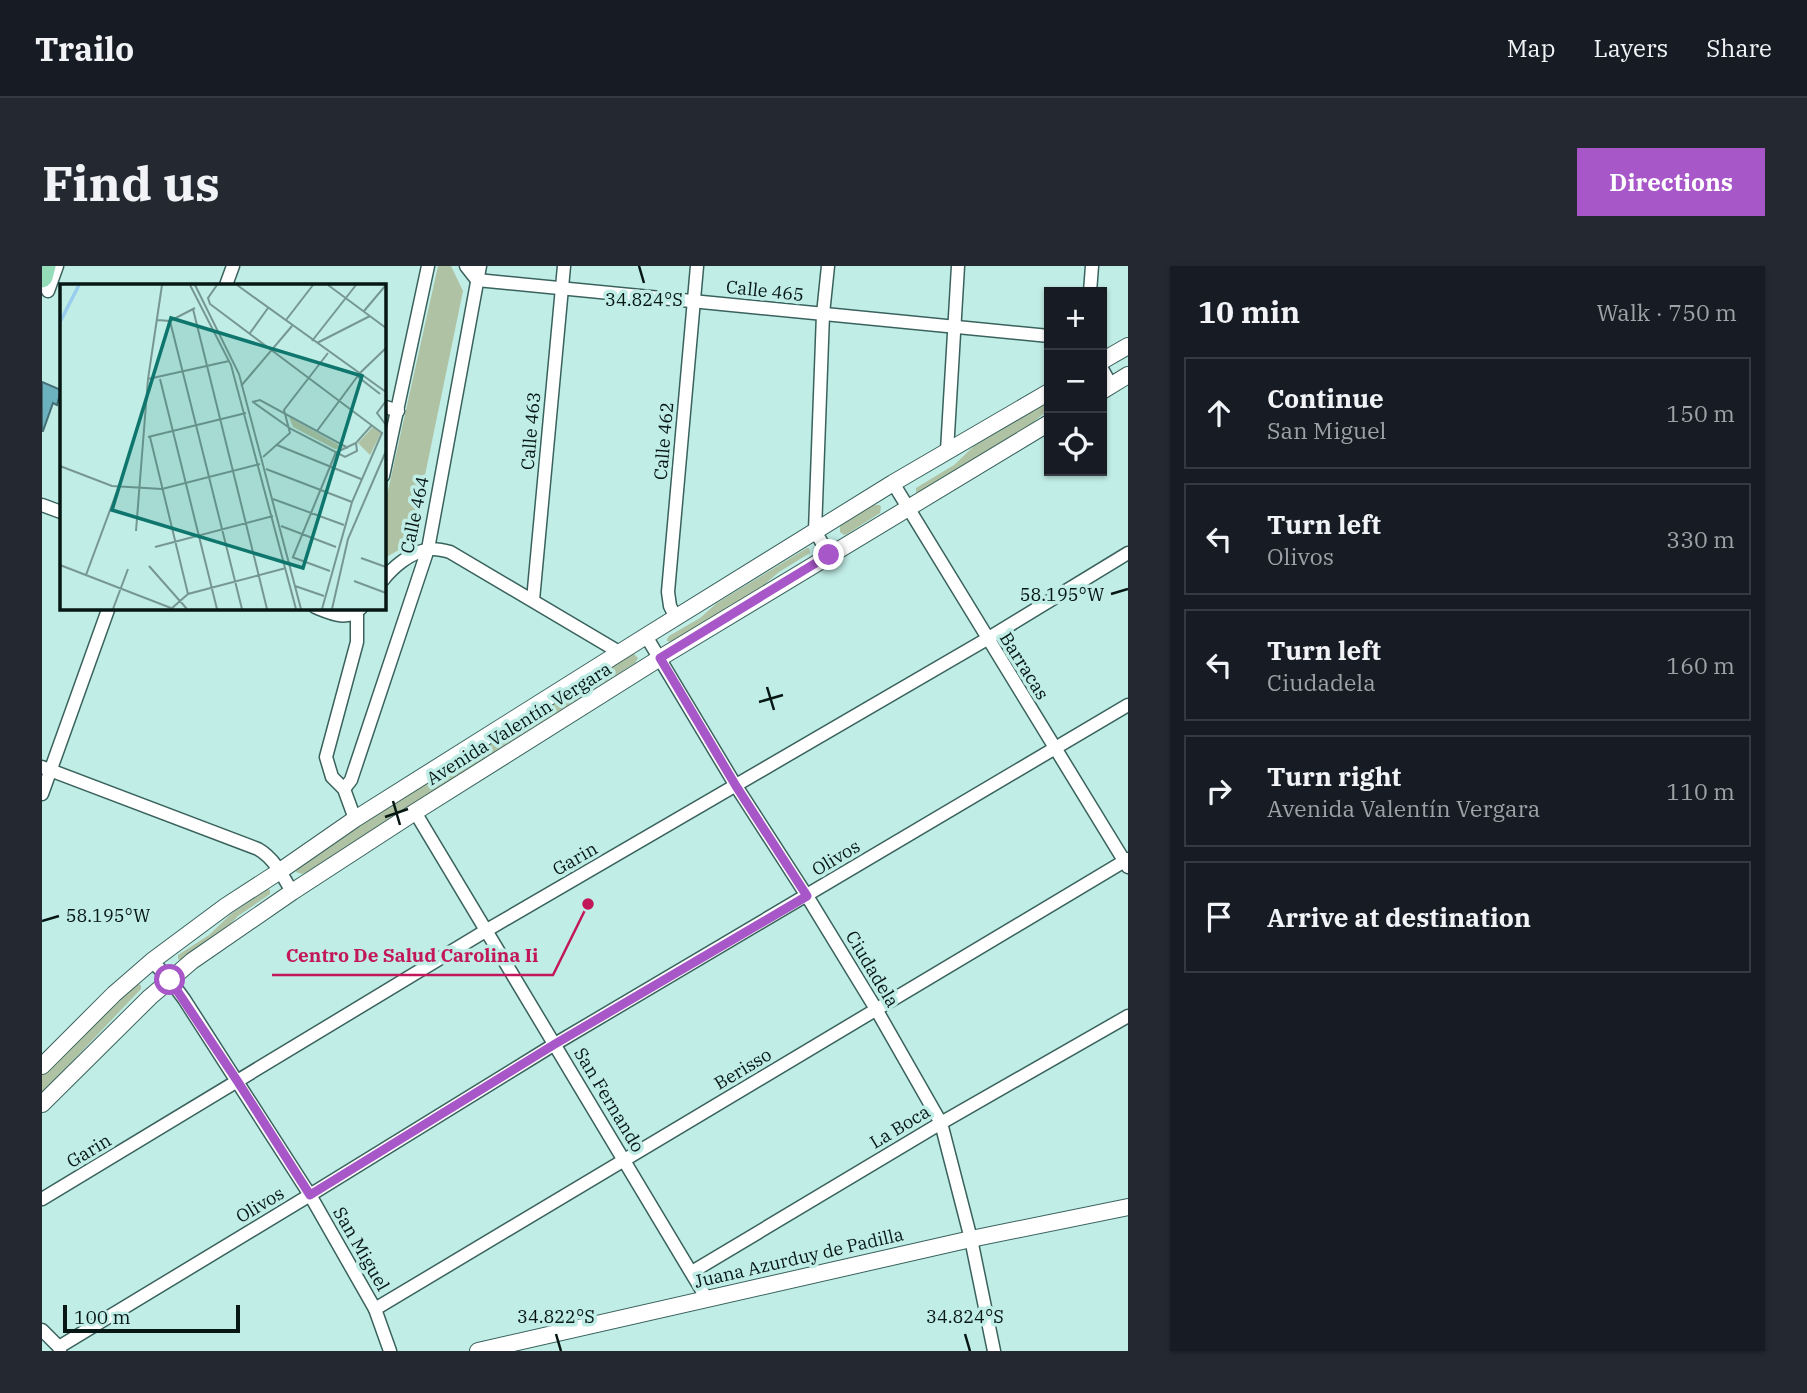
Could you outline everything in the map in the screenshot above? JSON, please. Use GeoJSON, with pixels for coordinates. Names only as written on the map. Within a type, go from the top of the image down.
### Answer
{"type":"FeatureCollection","features":[{"type":"Feature","properties":{"kind":"main road"},"geometry":{"type":"LineString","coordinates":[[44,285],[45,266]]}},
{"type":"Feature","properties":{"kind":"street"},"geometry":{"type":"LineString","coordinates":[[57,266],[44,285],[60,294]]}},
{"type":"Feature","properties":{"kind":"street"},"geometry":{"type":"LineString","coordinates":[[226,284],[233,266]]}},
{"type":"Feature","properties":{"kind":"street"},"geometry":{"type":"LineString","coordinates":[[385,467],[428,266]]}},
{"type":"Feature","properties":{"kind":"street"},"geometry":{"type":"LineString","coordinates":[[466,266],[477,280]]}},
{"type":"Feature","properties":{"kind":"street","name":"Calle 464"},"geometry":{"type":"LineString","coordinates":[[344,789],[351,780],[428,549],[480,266]]}},
{"type":"Feature","properties":{"kind":"street","name":"Calle 463"},"geometry":{"type":"LineString","coordinates":[[533,600],[564,266]]}},
{"type":"Feature","properties":{"kind":"street","name":"Calle 462"},"geometry":{"type":"LineString","coordinates":[[676,618],[670,606],[668,592],[697,266]]}},
{"type":"Feature","properties":{"kind":"street"},"geometry":{"type":"LineString","coordinates":[[828,266],[823,314],[815,531],[829,555]]}},
{"type":"Feature","properties":{"kind":"street"},"geometry":{"type":"LineString","coordinates":[[947,451],[958,266]]}},
{"type":"Feature","properties":{"kind":"street"},"geometry":{"type":"LineString","coordinates":[[1090,287],[1092,266]]}},
{"type":"Feature","properties":{"kind":"street","name":"Calle 465"},"geometry":{"type":"LineString","coordinates":[[477,280],[1044,336]]}},
{"type":"Feature","properties":{"kind":"street"},"geometry":{"type":"LineString","coordinates":[[1107,358],[1128,346]]}},
{"type":"Feature","properties":{"kind":"street"},"geometry":{"type":"LineString","coordinates":[[1107,388],[1128,375]]}},
{"type":"Feature","properties":{"kind":"street","name":"Avenida Valentín Vergara"},"geometry":{"type":"LineString","coordinates":[[42,1066],[114,994],[152,961],[226,906],[355,819],[892,483],[1044,394]]}},
{"type":"Feature","properties":{"kind":"street"},"geometry":{"type":"LineString","coordinates":[[385,407],[398,411]]}},
{"type":"Feature","properties":{"kind":"street","name":"Avenida Valentín Vergara"},"geometry":{"type":"LineString","coordinates":[[42,1104],[192,961],[292,892],[660,658],[1044,426]]}},
{"type":"Feature","properties":{"kind":"street","name":"Barracas"},"geometry":{"type":"LineString","coordinates":[[892,483],[1127,862]]}},
{"type":"Feature","properties":{"kind":"street"},"geometry":{"type":"LineString","coordinates":[[42,505],[60,512]]}},
{"type":"Feature","properties":{"kind":"street"},"geometry":{"type":"LineString","coordinates":[[385,578],[410,556],[428,549],[450,552],[619,652]]}},
{"type":"Feature","properties":{"kind":"street","name":"Garin"},"geometry":{"type":"LineString","coordinates":[[42,1199],[487,930],[987,639],[1128,553]]}},
{"type":"Feature","properties":{"kind":"street"},"geometry":{"type":"LineString","coordinates":[[42,794],[46,769],[108,609]]}},
{"type":"Feature","properties":{"kind":"street"},"geometry":{"type":"LineString","coordinates":[[320,609],[340,617],[358,609],[357,642],[326,757],[332,778],[344,789],[355,819]]}},
{"type":"Feature","properties":{"kind":"street","name":"Ciudadela"},"geometry":{"type":"LineString","coordinates":[[646,636],[736,786],[876,1009],[942,1123],[971,1239],[994,1351]]}},
{"type":"Feature","properties":{"kind":"street","name":"Olivos"},"geometry":{"type":"LineString","coordinates":[[59,1349],[555,1044],[1128,705]]}},
{"type":"Feature","properties":{"kind":"street"},"geometry":{"type":"LineString","coordinates":[[46,769],[258,849],[267,855],[280,871],[292,892]]}},
{"type":"Feature","properties":{"kind":"street","name":"San Fernando"},"geometry":{"type":"LineString","coordinates":[[415,812],[707,1299]]}},
{"type":"Feature","properties":{"kind":"street","name":"Berisso"},"geometry":{"type":"LineString","coordinates":[[375,1309],[1127,862]]}},
{"type":"Feature","properties":{"kind":"street","name":"San Miguel"},"geometry":{"type":"LineString","coordinates":[[152,961],[170,980],[310,1195],[375,1309],[390,1351]]}},
{"type":"Feature","properties":{"kind":"street","name":"La Boca"},"geometry":{"type":"LineString","coordinates":[[692,1272],[1128,1016]]}},
{"type":"Feature","properties":{"kind":"street","name":"Juana Azurduy de Padilla"},"geometry":{"type":"LineString","coordinates":[[478,1351],[971,1239],[1128,1207]]}},
{"type":"Feature","properties":{"kind":"street"},"geometry":{"type":"LineString","coordinates":[[42,1330],[59,1349]]}},
{"type":"Feature","properties":{"kind":"green space"},"geometry":{"type":"Polygon","coordinates":[[[438,266],[451,266],[463,291],[411,543],[385,558],[385,504],[438,266]]]}},
{"type":"Feature","properties":{"kind":"green space"},"geometry":{"type":"Polygon","coordinates":[[[1044,405],[1044,413],[1029,426],[916,492],[916,488],[954,465],[974,446],[1044,405]]]}},
{"type":"Feature","properties":{"kind":"green space"},"geometry":{"type":"Polygon","coordinates":[[[874,505],[880,505],[880,513],[847,534],[840,532],[840,526],[874,505]]]}},
{"type":"Feature","properties":{"kind":"green space"},"geometry":{"type":"Polygon","coordinates":[[[807,548],[810,553],[779,572],[759,589],[672,642],[667,641],[669,636],[700,618],[717,603],[807,548]]]}},
{"type":"Feature","properties":{"kind":"green space"},"geometry":{"type":"Polygon","coordinates":[[[634,654],[638,658],[635,663],[309,871],[302,874],[296,872],[303,862],[634,654]]]}},
{"type":"Feature","properties":{"kind":"green space"},"geometry":{"type":"Polygon","coordinates":[[[268,889],[270,894],[238,916],[224,931],[178,959],[178,955],[209,935],[232,913],[268,889]]]}},
{"type":"Feature","properties":{"kind":"green space"},"geometry":{"type":"Polygon","coordinates":[[[134,983],[141,985],[141,989],[42,1093],[42,1075],[134,983]]]}},
{"type":"Feature","properties":{"kind":"building"},"geometry":{"type":"Polygon","coordinates":[[[42,382],[60,390],[60,394],[57,405],[53,403],[42,431],[42,382]]]}},
{"type":"Feature","properties":{"kind":"place","name":"Centro De Salud Carolina Ii"},"geometry":{"type":"Point","coordinates":[588,904]}},
{"type":"Feature","properties":{"kind":"route"},"geometry":{"type":"LineString","coordinates":[[170,980],[310,1195],[555,1044],[807,896],[736,786],[660,658],[829,555]]}}]}
